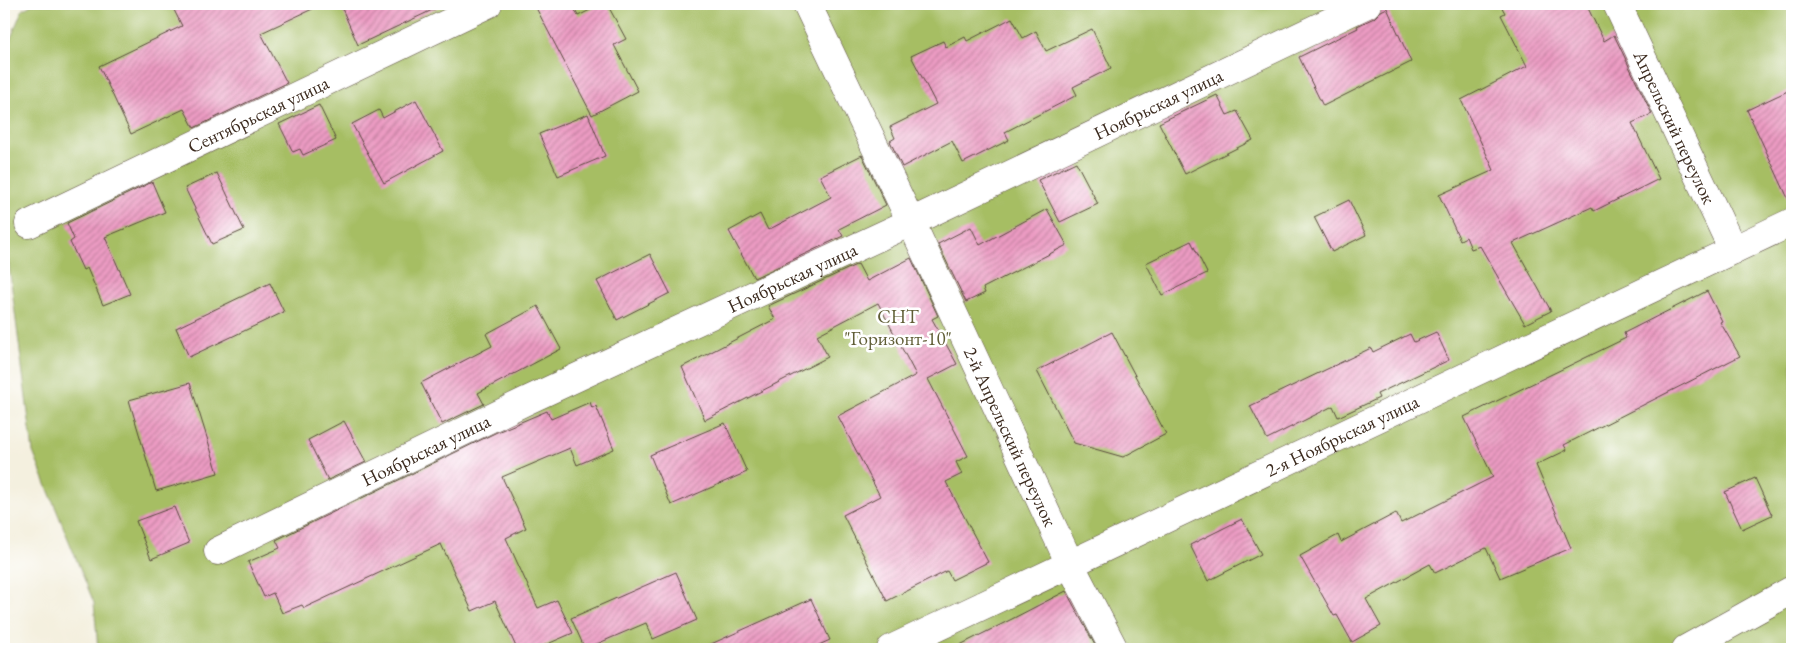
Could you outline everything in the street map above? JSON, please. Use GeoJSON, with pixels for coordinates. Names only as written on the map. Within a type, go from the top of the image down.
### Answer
{"type":"FeatureCollection","features":[{"type":"Feature","properties":{"kind":"street","name":"Сентябрьская улица"},"geometry":{"type":"LineString","coordinates":[[29,224],[488,4]]}},
{"type":"Feature","properties":{"kind":"street","name":"2-й Апрельский переулок"},"geometry":{"type":"LineString","coordinates":[[807,4],[912,222],[1070,564],[1114,649]]}},
{"type":"Feature","properties":{"kind":"street","name":"Ноябрьская улица"},"geometry":{"type":"LineString","coordinates":[[218,550],[526,400],[912,222],[1367,4]]}},
{"type":"Feature","properties":{"kind":"street","name":"Апрельский переулок"},"geometry":{"type":"LineString","coordinates":[[1617,4],[1733,250]]}},
{"type":"Feature","properties":{"kind":"street","name":"2-я Ноябрьская улица"},"geometry":{"type":"LineString","coordinates":[[891,649],[1792,222]]}},
{"type":"Feature","properties":{"kind":"street"},"geometry":{"type":"LineString","coordinates":[[1686,649],[1792,590]]}},
{"type":"Feature","properties":{"kind":"green space","name":"СНТ \"Горизонт-10\""},"geometry":{"type":"Polygon","coordinates":[[[33,4],[1792,4],[1792,649],[98,649],[94,603],[33,452],[4,235],[4,55],[22,10],[33,4]]]}},
{"type":"Feature","properties":{"kind":"building"},"geometry":{"type":"Polygon","coordinates":[[[171,4],[323,4],[261,33],[287,83],[194,128],[184,109],[131,134],[99,66],[182,26],[171,4]]]}},
{"type":"Feature","properties":{"kind":"building"},"geometry":{"type":"Polygon","coordinates":[[[340,4],[445,4],[358,45],[340,4]]]}},
{"type":"Feature","properties":{"kind":"building"},"geometry":{"type":"Polygon","coordinates":[[[534,4],[572,4],[578,16],[602,4],[607,4],[626,39],[614,45],[638,91],[592,115],[534,4]]]}},
{"type":"Feature","properties":{"kind":"building"},"geometry":{"type":"Polygon","coordinates":[[[1500,4],[1586,4],[1604,41],[1614,35],[1652,114],[1632,123],[1659,179],[1594,211],[1592,207],[1513,243],[1551,311],[1525,324],[1480,246],[1471,249],[1466,237],[1460,240],[1439,195],[1494,170],[1461,100],[1527,66],[1501,15],[1505,13],[1500,4]]]}},
{"type":"Feature","properties":{"kind":"building"},"geometry":{"type":"Polygon","coordinates":[[[1387,8],[1411,62],[1323,106],[1299,57],[1358,28],[1357,26],[1374,18],[1387,8]]]}},
{"type":"Feature","properties":{"kind":"building"},"geometry":{"type":"Polygon","coordinates":[[[1012,18],[1023,38],[1036,31],[1046,51],[1092,29],[1111,68],[1073,87],[1077,95],[1005,132],[1009,140],[963,163],[952,141],[902,167],[890,141],[895,138],[890,127],[936,104],[911,56],[943,41],[946,47],[965,37],[967,41],[1012,18]]]}},
{"type":"Feature","properties":{"kind":"building"},"geometry":{"type":"Polygon","coordinates":[[[1792,89],[1792,207],[1747,110],[1792,89]]]}},
{"type":"Feature","properties":{"kind":"building"},"geometry":{"type":"Polygon","coordinates":[[[1217,95],[1227,115],[1237,111],[1253,140],[1185,174],[1159,123],[1217,95]]]}},
{"type":"Feature","properties":{"kind":"building"},"geometry":{"type":"Polygon","coordinates":[[[416,100],[443,151],[384,183],[352,124],[379,110],[383,118],[416,100]]]}},
{"type":"Feature","properties":{"kind":"building"},"geometry":{"type":"Polygon","coordinates":[[[319,105],[336,140],[303,155],[300,149],[293,152],[279,124],[319,105]]]}},
{"type":"Feature","properties":{"kind":"building"},"geometry":{"type":"Polygon","coordinates":[[[588,114],[605,156],[558,176],[539,134],[588,114]]]}},
{"type":"Feature","properties":{"kind":"building"},"geometry":{"type":"Polygon","coordinates":[[[862,155],[886,205],[839,229],[843,236],[754,278],[729,231],[760,214],[768,230],[831,197],[820,176],[862,155]]]}},
{"type":"Feature","properties":{"kind":"building"},"geometry":{"type":"Polygon","coordinates":[[[1076,162],[1098,204],[1060,222],[1038,180],[1076,162]]]}},
{"type":"Feature","properties":{"kind":"building"},"geometry":{"type":"Polygon","coordinates":[[[217,173],[244,230],[212,244],[185,188],[217,173]]]}},
{"type":"Feature","properties":{"kind":"building"},"geometry":{"type":"Polygon","coordinates":[[[152,182],[165,212],[105,237],[130,294],[103,305],[87,268],[83,270],[70,242],[74,239],[67,223],[152,182]]]}},
{"type":"Feature","properties":{"kind":"building"},"geometry":{"type":"Polygon","coordinates":[[[1349,200],[1366,235],[1332,252],[1314,217],[1349,200]]]}},
{"type":"Feature","properties":{"kind":"building"},"geometry":{"type":"Polygon","coordinates":[[[1047,209],[1067,245],[983,288],[985,293],[966,302],[938,244],[971,227],[980,245],[1047,209]]]}},
{"type":"Feature","properties":{"kind":"building"},"geometry":{"type":"Polygon","coordinates":[[[1191,241],[1207,273],[1162,295],[1146,263],[1191,241]]]}},
{"type":"Feature","properties":{"kind":"building"},"geometry":{"type":"Polygon","coordinates":[[[650,254],[670,293],[617,320],[597,281],[650,254]]]}},
{"type":"Feature","properties":{"kind":"building"},"geometry":{"type":"Polygon","coordinates":[[[911,258],[938,316],[932,319],[957,364],[928,379],[968,456],[956,462],[962,474],[946,482],[988,562],[952,580],[947,571],[887,601],[843,515],[880,496],[838,416],[916,375],[878,303],[817,335],[828,357],[705,420],[682,367],[775,319],[768,306],[858,264],[867,281],[911,258]]]}},
{"type":"Feature","properties":{"kind":"building"},"geometry":{"type":"Polygon","coordinates":[[[270,283],[284,312],[189,357],[176,328],[270,283]]]}},
{"type":"Feature","properties":{"kind":"building"},"geometry":{"type":"Polygon","coordinates":[[[1707,291],[1722,321],[1720,322],[1740,356],[1564,445],[1567,450],[1536,465],[1571,548],[1500,578],[1486,548],[1435,573],[1430,564],[1366,599],[1381,626],[1352,642],[1337,615],[1334,616],[1300,556],[1338,535],[1341,542],[1396,513],[1401,523],[1493,477],[1464,417],[1626,338],[1624,333],[1707,291]]]}},
{"type":"Feature","properties":{"kind":"building"},"geometry":{"type":"Polygon","coordinates":[[[538,306],[561,349],[478,393],[484,404],[442,424],[421,383],[492,346],[486,334],[538,306]]]}},
{"type":"Feature","properties":{"kind":"building"},"geometry":{"type":"Polygon","coordinates":[[[1112,332],[1166,434],[1123,457],[1074,443],[1037,371],[1112,332]]]}},
{"type":"Feature","properties":{"kind":"building"},"geometry":{"type":"Polygon","coordinates":[[[1436,332],[1449,360],[1377,394],[1379,398],[1338,417],[1333,406],[1267,439],[1250,406],[1371,348],[1373,352],[1410,334],[1414,342],[1436,332]]]}},
{"type":"Feature","properties":{"kind":"building"},"geometry":{"type":"Polygon","coordinates":[[[190,383],[218,473],[156,491],[129,400],[190,383]]]}},
{"type":"Feature","properties":{"kind":"building"},"geometry":{"type":"Polygon","coordinates":[[[590,402],[592,408],[596,406],[614,449],[577,465],[570,448],[502,477],[526,528],[506,538],[538,608],[557,600],[573,633],[536,649],[517,649],[495,601],[472,611],[441,544],[304,608],[302,605],[282,613],[273,593],[264,597],[248,562],[280,548],[276,540],[497,432],[547,411],[551,419],[590,402]]]}},
{"type":"Feature","properties":{"kind":"building"},"geometry":{"type":"Polygon","coordinates":[[[344,421],[366,462],[328,480],[308,440],[344,421]]]}},
{"type":"Feature","properties":{"kind":"building"},"geometry":{"type":"Polygon","coordinates":[[[725,423],[747,472],[671,505],[650,455],[725,423]]]}},
{"type":"Feature","properties":{"kind":"building"},"geometry":{"type":"Polygon","coordinates":[[[1755,478],[1772,515],[1742,529],[1725,492],[1755,478]]]}},
{"type":"Feature","properties":{"kind":"building"},"geometry":{"type":"Polygon","coordinates":[[[174,507],[189,543],[151,559],[136,521],[174,507]]]}},
{"type":"Feature","properties":{"kind":"building"},"geometry":{"type":"Polygon","coordinates":[[[1242,519],[1261,554],[1208,581],[1190,545],[1242,519]]]}},
{"type":"Feature","properties":{"kind":"building"},"geometry":{"type":"Polygon","coordinates":[[[676,572],[697,620],[653,639],[646,623],[585,649],[571,618],[676,572]]]}},
{"type":"Feature","properties":{"kind":"building"},"geometry":{"type":"Polygon","coordinates":[[[1066,591],[1097,649],[952,649],[1010,620],[1066,591]]]}},
{"type":"Feature","properties":{"kind":"building"},"geometry":{"type":"Polygon","coordinates":[[[811,599],[830,640],[810,649],[700,649],[811,599]]]}}]}
